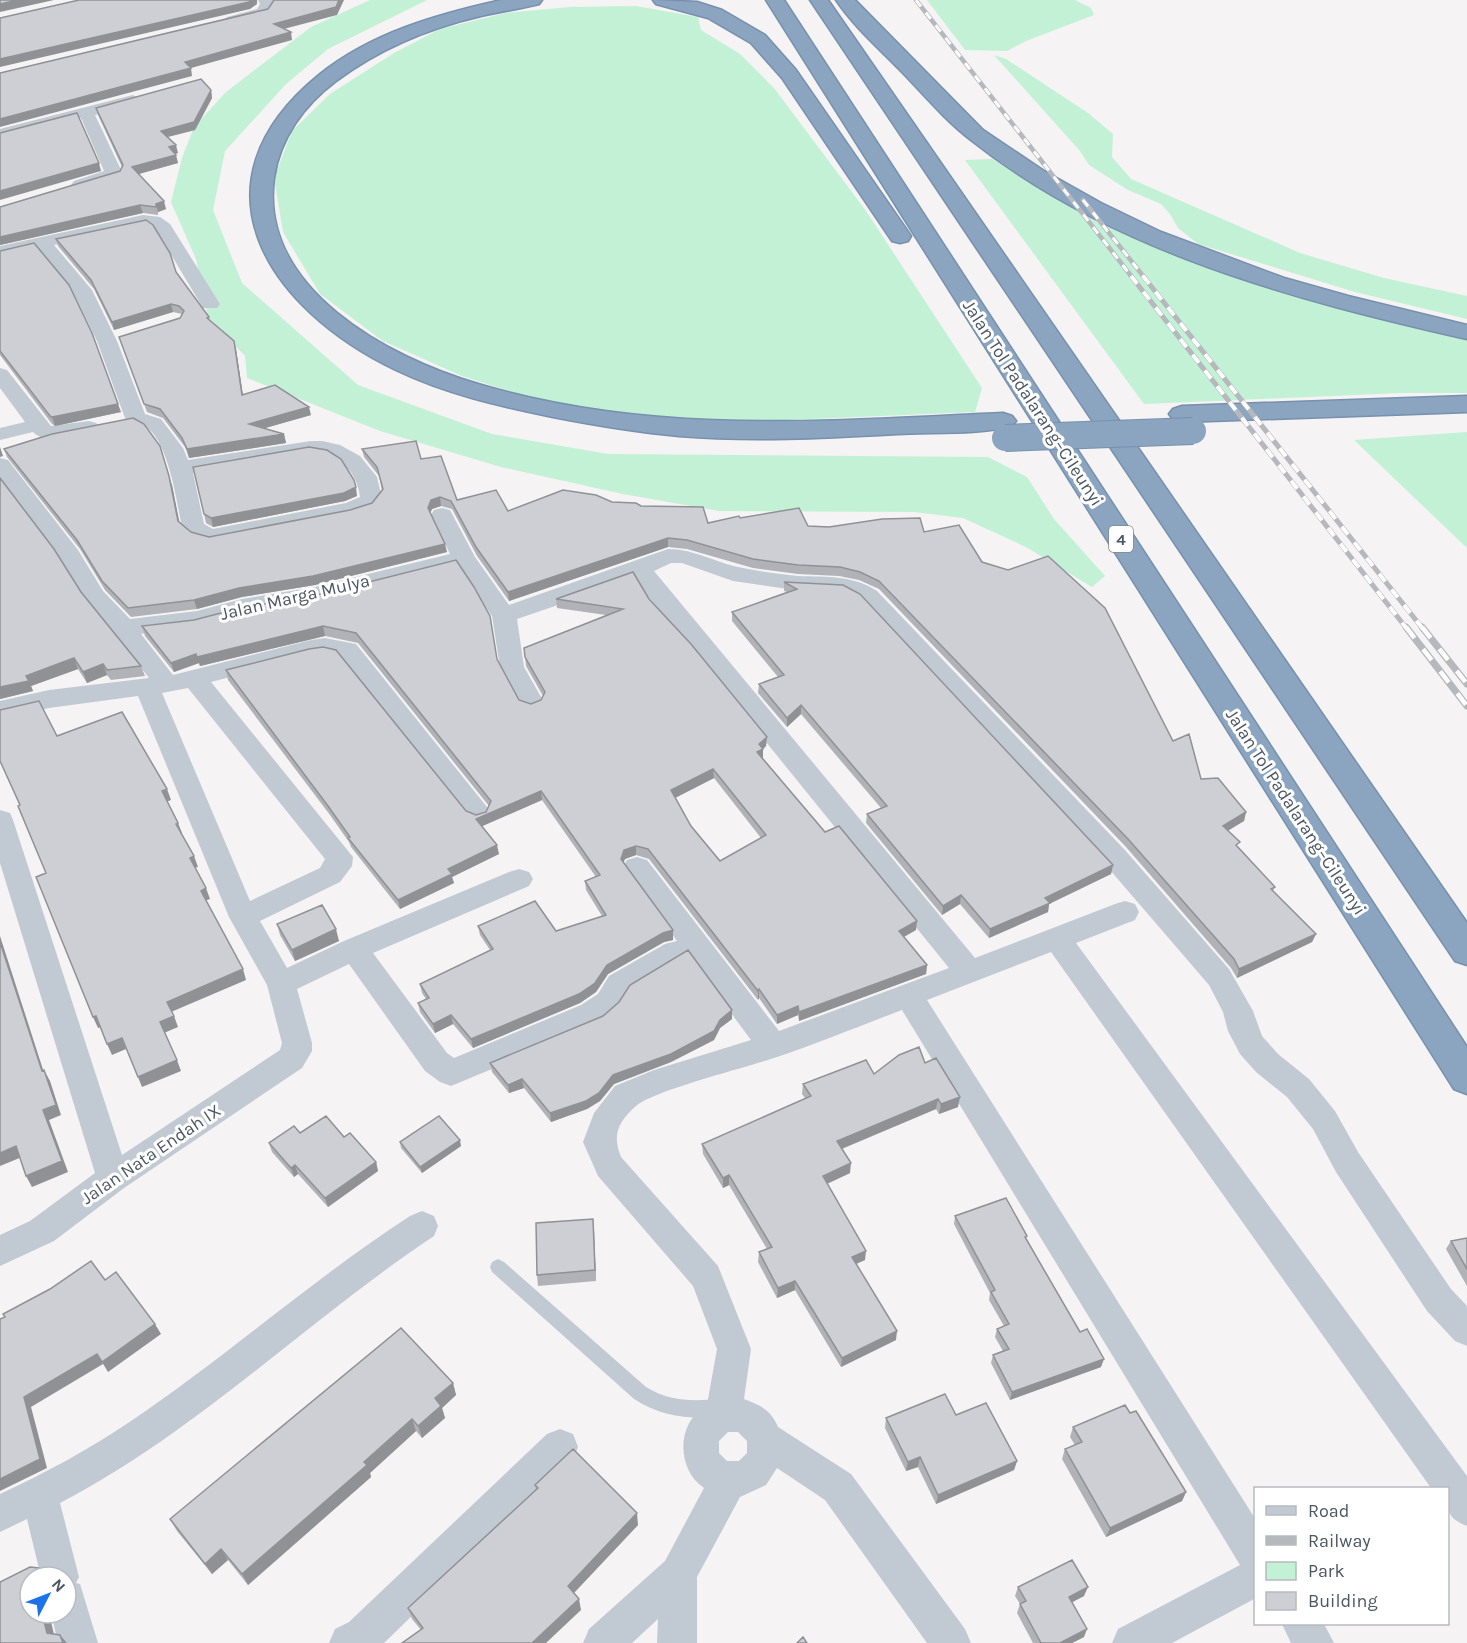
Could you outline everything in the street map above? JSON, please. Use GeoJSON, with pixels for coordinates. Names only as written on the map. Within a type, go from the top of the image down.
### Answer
{"type":"FeatureCollection","features":[{"type":"Feature","properties":{"kind":"highway"},"geometry":{"type":"LineString","coordinates":[[460,0],[403,25],[324,69],[297,92],[273,119],[254,157],[247,183],[245,205],[250,231],[271,276],[301,311],[340,342],[415,382],[460,397],[530,416],[619,432],[714,441],[847,442],[1004,429]]}},
{"type":"Feature","properties":{"kind":"highway"},"geometry":{"type":"LineString","coordinates":[[533,0],[470,11],[427,24],[386,42],[324,80],[294,109],[272,144],[263,171],[260,213],[276,257],[289,276],[320,311],[369,345],[418,371],[459,387],[515,402],[615,420],[693,429],[1004,429],[1467,416]]}},
{"type":"Feature","properties":{"kind":"highway"},"geometry":{"type":"LineString","coordinates":[[662,0],[715,14],[758,39],[789,74],[907,245],[981,322]]}},
{"type":"Feature","properties":{"kind":"highway","name":"Jalan Tol Padalarang–Cileunyi"},"geometry":{"type":"LineString","coordinates":[[775,0],[1467,1078]]}},
{"type":"Feature","properties":{"kind":"highway"},"geometry":{"type":"LineString","coordinates":[[819,0],[1467,951]]}},
{"type":"Feature","properties":{"kind":"highway"},"geometry":{"type":"LineString","coordinates":[[845,0],[979,138],[1040,179],[1152,236],[1259,277],[1343,302],[1467,332]]}},
{"type":"Feature","properties":{"kind":"highway"},"geometry":{"type":"LineString","coordinates":[[1187,423],[1467,404]]}},
{"type":"Feature","properties":{"kind":"street"},"geometry":{"type":"LineString","coordinates":[[213,25],[262,12],[268,4],[265,0]]}},
{"type":"Feature","properties":{"kind":"street"},"geometry":{"type":"LineString","coordinates":[[0,134],[150,96]]}},
{"type":"Feature","properties":{"kind":"street"},"geometry":{"type":"LineString","coordinates":[[63,190],[114,174],[86,112]]}},
{"type":"Feature","properties":{"kind":"street"},"geometry":{"type":"LineString","coordinates":[[0,252],[143,220],[154,221],[164,228],[210,304]]}},
{"type":"Feature","properties":{"kind":"street"},"geometry":{"type":"LineString","coordinates":[[41,242],[82,290],[117,338],[136,418]]}},
{"type":"Feature","properties":{"kind":"street"},"geometry":{"type":"LineString","coordinates":[[0,374],[43,431],[55,434],[136,418],[154,423],[172,448],[181,468],[193,528],[202,533],[212,536],[351,509],[365,504],[371,498],[369,483],[356,463],[332,448],[311,447],[181,468]]}},
{"type":"Feature","properties":{"kind":"street"},"geometry":{"type":"LineString","coordinates":[[0,434],[37,426]]}},
{"type":"Feature","properties":{"kind":"street"},"geometry":{"type":"LineString","coordinates":[[0,465],[70,555],[94,596],[124,628],[169,683],[339,857],[338,866],[330,875],[243,917]]}},
{"type":"Feature","properties":{"kind":"street"},"geometry":{"type":"LineString","coordinates":[[442,515],[464,558],[504,615],[512,667],[531,702]]}},
{"type":"Feature","properties":{"kind":"street"},"geometry":{"type":"LineString","coordinates":[[504,615],[639,569],[668,556],[684,556],[733,574],[795,583],[844,585],[858,589],[869,596],[1114,856],[1219,977],[1238,1011],[1243,1031],[1251,1045],[1267,1063],[1298,1088],[1324,1120],[1347,1162],[1439,1300],[1467,1330]]}},
{"type":"Feature","properties":{"kind":"street","name":"Jalan Marga Mulya"},"geometry":{"type":"LineString","coordinates":[[124,628],[197,619],[242,607],[315,595],[464,558]]}},
{"type":"Feature","properties":{"kind":"street"},"geometry":{"type":"LineString","coordinates":[[639,569],[970,972]]}},
{"type":"Feature","properties":{"kind":"street"},"geometry":{"type":"LineString","coordinates":[[0,710],[49,699],[169,683],[311,648],[325,646],[347,650],[478,812]]}},
{"type":"Feature","properties":{"kind":"street"},"geometry":{"type":"LineString","coordinates":[[169,683],[243,917],[281,984],[354,949],[519,879]]}},
{"type":"Feature","properties":{"kind":"street"},"geometry":{"type":"LineString","coordinates":[[2,831],[113,1178]]}},
{"type":"Feature","properties":{"kind":"street"},"geometry":{"type":"LineString","coordinates":[[637,867],[773,1046]]}},
{"type":"Feature","properties":{"kind":"street"},"geometry":{"type":"LineString","coordinates":[[766,1440],[764,1461],[750,1476],[729,1480],[715,1475],[704,1464],[699,1449],[702,1435],[710,1423],[724,1412],[735,1349],[706,1277],[609,1166],[599,1142],[605,1122],[626,1095],[654,1083],[773,1046],[1125,912]]}},
{"type":"Feature","properties":{"kind":"street"},"geometry":{"type":"LineString","coordinates":[[1056,937],[1467,1507]]}},
{"type":"Feature","properties":{"kind":"street"},"geometry":{"type":"LineString","coordinates":[[354,949],[436,1062],[451,1073],[592,1014],[608,1002],[619,984],[675,952]]}},
{"type":"Feature","properties":{"kind":"street","name":"Jalan Nata Endah IX"},"geometry":{"type":"LineString","coordinates":[[0,1251],[42,1231],[113,1178],[291,1059],[297,1051],[296,1035],[281,984]]}},
{"type":"Feature","properties":{"kind":"street"},"geometry":{"type":"LineString","coordinates":[[909,996],[1254,1552]]}},
{"type":"Feature","properties":{"kind":"street"},"geometry":{"type":"LineString","coordinates":[[0,1513],[40,1495],[110,1456],[146,1432],[379,1253],[422,1226]]}},
{"type":"Feature","properties":{"kind":"street"},"geometry":{"type":"LineString","coordinates":[[724,1412],[741,1416],[756,1425],[766,1440],[838,1487],[951,1643]]}},
{"type":"Feature","properties":{"kind":"street"},"geometry":{"type":"LineString","coordinates":[[348,1643],[363,1636],[560,1447]]}},
{"type":"Feature","properties":{"kind":"street"},"geometry":{"type":"LineString","coordinates":[[603,1643],[678,1574],[729,1480]]}},
{"type":"Feature","properties":{"kind":"street"},"geometry":{"type":"LineString","coordinates":[[40,1495],[57,1565]]}},
{"type":"Feature","properties":{"kind":"street"},"geometry":{"type":"LineString","coordinates":[[677,1643],[678,1574]]}},
{"type":"Feature","properties":{"kind":"street"},"geometry":{"type":"LineString","coordinates":[[1132,1643],[1254,1577]]}},
{"type":"Feature","properties":{"kind":"street"},"geometry":{"type":"LineString","coordinates":[[73,1625],[78,1643]]}},
{"type":"Feature","properties":{"kind":"street"},"geometry":{"type":"LineString","coordinates":[[1302,1625],[1314,1643]]}},
{"type":"Feature","properties":{"kind":"lane"},"geometry":{"type":"LineString","coordinates":[[498,1267],[655,1404],[676,1410],[724,1412]]}},
{"type":"Feature","properties":{"kind":"green space"},"geometry":{"type":"Polygon","coordinates":[[[370,0],[427,0],[328,49],[286,84],[225,151],[213,210],[242,283],[358,385],[492,434],[608,454],[988,457],[1027,477],[1054,519],[1105,576],[1092,587],[1026,547],[963,518],[914,512],[719,511],[623,494],[501,467],[380,431],[247,378],[245,356],[208,318],[196,259],[171,202],[182,158],[194,127],[226,92],[311,27],[370,0]]]}},
{"type":"Feature","properties":{"kind":"green space"},"geometry":{"type":"Polygon","coordinates":[[[927,0],[1075,0],[1091,8],[1094,15],[1026,41],[1007,51],[965,50],[927,0]]]}},
{"type":"Feature","properties":{"kind":"green space"},"geometry":{"type":"Polygon","coordinates":[[[636,6],[698,17],[701,30],[740,54],[774,88],[866,211],[982,388],[975,412],[714,423],[644,418],[539,401],[462,376],[383,341],[320,294],[283,232],[274,178],[292,131],[330,94],[394,53],[440,29],[506,13],[570,7],[636,6]]]}},
{"type":"Feature","properties":{"kind":"green space"},"geometry":{"type":"Polygon","coordinates":[[[994,55],[1006,59],[1088,113],[1113,134],[1112,157],[1131,179],[1300,253],[1384,278],[1467,296],[1467,319],[1355,292],[1198,244],[1178,228],[1161,204],[1128,190],[1089,165],[1080,151],[994,55]]]}},
{"type":"Feature","properties":{"kind":"green space"},"geometry":{"type":"Polygon","coordinates":[[[992,159],[1104,220],[1222,270],[1343,309],[1467,338],[1467,393],[1402,393],[1144,404],[965,160],[992,159]]]}},
{"type":"Feature","properties":{"kind":"green space"},"geometry":{"type":"Polygon","coordinates":[[[1467,432],[1467,548],[1354,440],[1467,432]]]}},
{"type":"Feature","properties":{"kind":"building"},"geometry":{"type":"Polygon","coordinates":[[[0,0],[18,0],[0,4],[0,0]]]}},
{"type":"Feature","properties":{"kind":"building"},"geometry":{"type":"Polygon","coordinates":[[[79,0],[251,0],[0,59],[0,18],[79,0]]]}},
{"type":"Feature","properties":{"kind":"building"},"geometry":{"type":"Polygon","coordinates":[[[274,0],[339,0],[336,7],[274,24],[291,32],[185,62],[191,68],[0,119],[0,73],[268,9],[274,0]]]}},
{"type":"Feature","properties":{"kind":"building"},"geometry":{"type":"Polygon","coordinates":[[[201,79],[211,90],[194,122],[161,131],[176,145],[169,147],[176,155],[132,167],[164,201],[156,204],[156,207],[140,205],[0,237],[0,207],[120,171],[123,165],[96,108],[201,79]]]}},
{"type":"Feature","properties":{"kind":"building"},"geometry":{"type":"Polygon","coordinates":[[[77,113],[99,163],[0,191],[0,133],[77,113]]]}},
{"type":"Feature","properties":{"kind":"building"},"geometry":{"type":"Polygon","coordinates":[[[146,220],[153,225],[170,253],[176,272],[209,317],[207,318],[234,341],[242,395],[275,385],[309,407],[249,424],[284,434],[187,449],[182,438],[160,409],[144,404],[119,337],[180,318],[184,311],[179,306],[171,304],[112,322],[91,280],[56,239],[146,220]]]}},
{"type":"Feature","properties":{"kind":"building"},"geometry":{"type":"Polygon","coordinates":[[[34,243],[69,285],[92,333],[118,404],[52,417],[0,351],[0,251],[34,243]]]}},
{"type":"Feature","properties":{"kind":"building"},"geometry":{"type":"Polygon","coordinates":[[[133,418],[144,424],[160,446],[178,521],[191,532],[209,537],[350,510],[372,503],[383,489],[377,467],[362,449],[416,441],[421,459],[441,456],[457,500],[496,490],[508,511],[563,490],[596,495],[612,502],[636,503],[641,506],[703,507],[708,523],[739,516],[740,518],[799,508],[808,526],[829,527],[882,519],[920,518],[924,532],[959,525],[982,562],[1008,570],[1048,556],[1105,608],[1173,741],[1189,734],[1201,779],[1218,778],[1246,812],[1223,826],[1240,842],[1236,845],[1275,887],[1271,889],[1316,934],[1239,969],[1234,959],[1128,839],[879,581],[860,572],[840,567],[798,565],[753,559],[687,540],[668,538],[508,592],[476,547],[451,501],[440,497],[431,500],[428,508],[445,544],[313,576],[239,588],[194,600],[128,608],[102,581],[77,540],[4,449],[52,434],[133,418]]]}},
{"type":"Feature","properties":{"kind":"building"},"geometry":{"type":"Polygon","coordinates":[[[309,447],[327,450],[341,459],[356,487],[344,493],[211,518],[204,514],[193,467],[309,447]]]}},
{"type":"Feature","properties":{"kind":"building"},"geometry":{"type":"Polygon","coordinates":[[[0,478],[54,549],[81,592],[141,666],[107,670],[103,664],[83,672],[74,658],[26,676],[29,681],[0,687],[0,478]]]}},
{"type":"Feature","properties":{"kind":"building"},"geometry":{"type":"Polygon","coordinates":[[[456,560],[490,616],[497,659],[519,700],[531,704],[541,700],[545,692],[525,657],[524,648],[623,609],[556,599],[633,572],[649,599],[691,644],[767,737],[759,744],[763,749],[757,752],[825,832],[839,826],[917,921],[899,931],[927,965],[799,1012],[798,1006],[777,1015],[648,849],[636,846],[624,850],[621,859],[673,930],[663,933],[607,965],[595,983],[579,994],[471,1039],[451,1015],[433,1024],[418,1003],[429,998],[420,984],[493,949],[478,926],[535,901],[556,931],[606,915],[585,881],[600,875],[541,791],[476,819],[497,845],[448,869],[452,874],[398,900],[348,838],[350,837],[328,806],[226,670],[309,649],[323,647],[336,650],[466,811],[476,815],[486,812],[491,801],[356,633],[323,626],[197,657],[196,654],[171,663],[142,626],[194,620],[240,608],[313,596],[456,560]],[[713,769],[671,790],[691,826],[720,861],[766,835],[713,769]]]}},
{"type":"Feature","properties":{"kind":"building"},"geometry":{"type":"Polygon","coordinates":[[[784,582],[843,585],[860,594],[1113,865],[1045,898],[1050,903],[990,929],[961,895],[943,906],[867,814],[887,806],[801,705],[787,718],[759,684],[784,675],[732,612],[797,589],[784,582]]]}},
{"type":"Feature","properties":{"kind":"building"},"geometry":{"type":"Polygon","coordinates":[[[39,701],[57,736],[122,712],[167,789],[162,791],[178,823],[176,824],[194,856],[190,858],[206,888],[201,891],[243,969],[167,1002],[174,1016],[160,1022],[177,1060],[138,1077],[122,1038],[107,1044],[96,1016],[93,1017],[36,877],[46,873],[0,761],[0,710],[39,701]]]}},
{"type":"Feature","properties":{"kind":"building"},"geometry":{"type":"Polygon","coordinates":[[[322,905],[336,929],[292,950],[277,924],[322,905]]]}},
{"type":"Feature","properties":{"kind":"building"},"geometry":{"type":"Polygon","coordinates":[[[0,942],[42,1071],[44,1070],[56,1105],[43,1110],[62,1161],[26,1176],[16,1146],[0,1153],[0,942]]]}},
{"type":"Feature","properties":{"kind":"building"},"geometry":{"type":"Polygon","coordinates":[[[688,950],[732,1010],[720,1020],[714,1031],[671,1054],[613,1075],[599,1093],[586,1101],[550,1113],[522,1079],[508,1085],[490,1063],[603,1016],[619,1002],[630,985],[688,950]]]}},
{"type":"Feature","properties":{"kind":"building"},"geometry":{"type":"Polygon","coordinates":[[[919,1047],[925,1063],[936,1058],[960,1097],[941,1104],[938,1099],[837,1141],[851,1163],[823,1176],[866,1251],[852,1257],[897,1331],[842,1358],[795,1281],[778,1288],[759,1252],[772,1247],[729,1175],[723,1178],[702,1144],[811,1096],[803,1084],[866,1060],[874,1074],[899,1055],[919,1047]]]}},
{"type":"Feature","properties":{"kind":"building"},"geometry":{"type":"Polygon","coordinates":[[[326,1116],[344,1137],[350,1133],[376,1162],[325,1198],[295,1165],[291,1168],[269,1143],[294,1126],[300,1133],[326,1116]]]}},
{"type":"Feature","properties":{"kind":"building"},"geometry":{"type":"Polygon","coordinates":[[[439,1116],[460,1140],[420,1167],[400,1142],[439,1116]]]}},
{"type":"Feature","properties":{"kind":"building"},"geometry":{"type":"Polygon","coordinates":[[[1006,1198],[1027,1236],[1025,1237],[1080,1332],[1087,1329],[1104,1359],[1012,1392],[993,1355],[1009,1349],[997,1329],[1009,1324],[991,1292],[995,1290],[955,1216],[1006,1198]]]}},
{"type":"Feature","properties":{"kind":"building"},"geometry":{"type":"Polygon","coordinates":[[[593,1219],[595,1270],[537,1275],[536,1223],[593,1219]]]}},
{"type":"Feature","properties":{"kind":"building"},"geometry":{"type":"Polygon","coordinates":[[[1467,1238],[1467,1269],[1451,1241],[1467,1238]]]}},
{"type":"Feature","properties":{"kind":"building"},"geometry":{"type":"Polygon","coordinates":[[[91,1261],[105,1280],[116,1272],[155,1324],[102,1362],[97,1354],[24,1397],[40,1459],[0,1479],[0,1319],[5,1317],[3,1314],[50,1289],[91,1261]]]}},
{"type":"Feature","properties":{"kind":"building"},"geometry":{"type":"Polygon","coordinates":[[[401,1328],[453,1383],[435,1398],[441,1406],[418,1426],[412,1419],[364,1462],[367,1465],[242,1574],[221,1549],[205,1564],[170,1519],[401,1328]]]}},
{"type":"Feature","properties":{"kind":"building"},"geometry":{"type":"Polygon","coordinates":[[[945,1394],[956,1415],[986,1403],[1017,1461],[938,1495],[920,1457],[908,1462],[886,1418],[945,1394]]]}},
{"type":"Feature","properties":{"kind":"building"},"geometry":{"type":"Polygon","coordinates":[[[1125,1405],[1130,1413],[1136,1411],[1186,1492],[1110,1528],[1065,1449],[1082,1442],[1073,1427],[1125,1405]]]}},
{"type":"Feature","properties":{"kind":"building"},"geometry":{"type":"Polygon","coordinates":[[[573,1449],[637,1513],[568,1586],[579,1599],[532,1643],[402,1643],[423,1628],[408,1608],[538,1488],[535,1485],[573,1449]]]}},
{"type":"Feature","properties":{"kind":"building"},"geometry":{"type":"Polygon","coordinates":[[[1072,1560],[1088,1587],[1069,1597],[1087,1629],[1060,1643],[1041,1643],[1020,1604],[1026,1601],[1018,1587],[1072,1560]]]}},
{"type":"Feature","properties":{"kind":"building"},"geometry":{"type":"Polygon","coordinates":[[[18,1573],[18,1625],[45,1625],[47,1633],[60,1635],[63,1643],[0,1643],[0,1582],[18,1573]]]}},
{"type":"Feature","properties":{"kind":"building"},"geometry":{"type":"Polygon","coordinates":[[[803,1637],[807,1643],[797,1643],[803,1637]]]}},
{"type":"Feature","properties":{"kind":"railway"},"geometry":{"type":"LineString","coordinates":[[916,0],[1132,277]]}},
{"type":"Feature","properties":{"kind":"railway"},"geometry":{"type":"LineString","coordinates":[[1083,200],[1144,277]]}},
{"type":"Feature","properties":{"kind":"railway"},"geometry":{"type":"LineString","coordinates":[[1131,276],[1407,629]]}},
{"type":"Feature","properties":{"kind":"railway"},"geometry":{"type":"LineString","coordinates":[[1143,276],[1423,629]]}},
{"type":"Feature","properties":{"kind":"railway"},"geometry":{"type":"LineString","coordinates":[[1406,627],[1467,706]]}},
{"type":"Feature","properties":{"kind":"railway"},"geometry":{"type":"LineString","coordinates":[[1422,627],[1467,684]]}}]}
